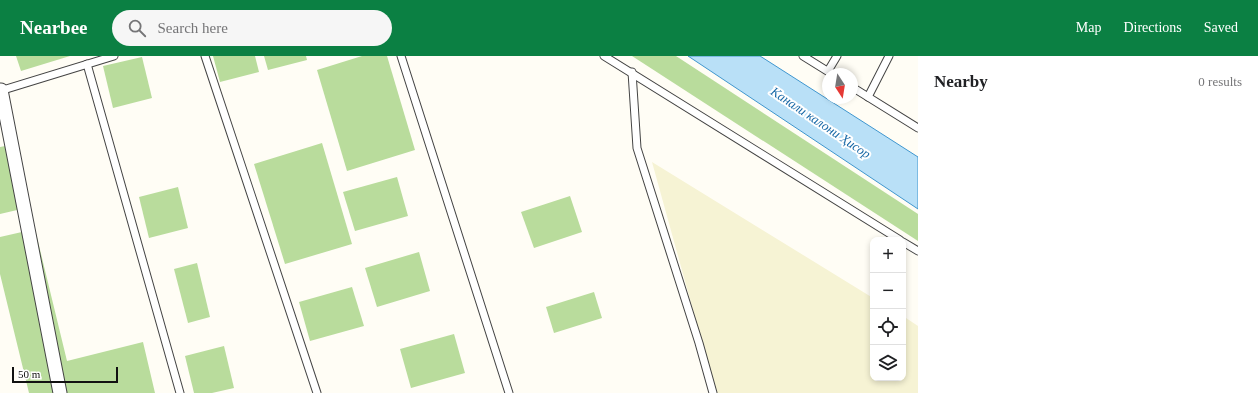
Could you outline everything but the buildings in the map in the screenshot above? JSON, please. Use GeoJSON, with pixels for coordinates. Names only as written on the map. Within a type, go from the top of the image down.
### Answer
{"type":"FeatureCollection","features":[{"type":"Feature","properties":{"kind":"street"},"geometry":{"type":"LineString","coordinates":[[1,90],[60,393]]}},
{"type":"Feature","properties":{"kind":"lane"},"geometry":{"type":"LineString","coordinates":[[1,90],[114,56]]}},
{"type":"Feature","properties":{"kind":"lane"},"geometry":{"type":"LineString","coordinates":[[205,56],[317,393]]}},
{"type":"Feature","properties":{"kind":"lane"},"geometry":{"type":"LineString","coordinates":[[401,56],[509,393]]}},
{"type":"Feature","properties":{"kind":"lane"},"geometry":{"type":"LineString","coordinates":[[604,56],[895,237]]}},
{"type":"Feature","properties":{"kind":"lane"},"geometry":{"type":"LineString","coordinates":[[804,56],[822,68]]}},
{"type":"Feature","properties":{"kind":"lane"},"geometry":{"type":"LineString","coordinates":[[832,68],[837,56]]}},
{"type":"Feature","properties":{"kind":"lane"},"geometry":{"type":"LineString","coordinates":[[868,97],[889,56]]}},
{"type":"Feature","properties":{"kind":"lane"},"geometry":{"type":"LineString","coordinates":[[87,64],[180,393]]}},
{"type":"Feature","properties":{"kind":"lane"},"geometry":{"type":"LineString","coordinates":[[632,72],[637,148],[713,393]]}},
{"type":"Feature","properties":{"kind":"lane"},"geometry":{"type":"LineString","coordinates":[[858,91],[918,128]]}},
{"type":"Feature","properties":{"kind":"lane"},"geometry":{"type":"LineString","coordinates":[[906,244],[918,251]]}},
{"type":"Feature","properties":{"kind":"shaded area"},"geometry":{"type":"Polygon","coordinates":[[[652,162],[870,296],[870,381],[906,381],[906,318],[918,326],[918,393],[716,393],[652,162]]]}},
{"type":"Feature","properties":{"kind":"green space"},"geometry":{"type":"Polygon","coordinates":[[[16,56],[70,56],[21,71],[16,56]]]}},
{"type":"Feature","properties":{"kind":"green space"},"geometry":{"type":"Polygon","coordinates":[[[213,56],[255,56],[259,72],[220,82],[213,56]]]}},
{"type":"Feature","properties":{"kind":"green space"},"geometry":{"type":"Polygon","coordinates":[[[264,56],[306,56],[307,60],[268,70],[264,56]]]}},
{"type":"Feature","properties":{"kind":"green space"},"geometry":{"type":"Polygon","coordinates":[[[362,56],[387,56],[415,150],[347,171],[317,70],[362,56]]]}},
{"type":"Feature","properties":{"kind":"green space"},"geometry":{"type":"Polygon","coordinates":[[[632,56],[676,56],[918,214],[918,241],[632,56]]]}},
{"type":"Feature","properties":{"kind":"green space"},"geometry":{"type":"Polygon","coordinates":[[[142,57],[152,98],[113,108],[103,66],[142,57]]]}},
{"type":"Feature","properties":{"kind":"green space"},"geometry":{"type":"Polygon","coordinates":[[[322,143],[352,244],[285,264],[254,164],[322,143]]]}},
{"type":"Feature","properties":{"kind":"green space"},"geometry":{"type":"Polygon","coordinates":[[[16,144],[30,207],[0,214],[0,147],[16,144]]]}},
{"type":"Feature","properties":{"kind":"green space"},"geometry":{"type":"Polygon","coordinates":[[[397,177],[408,216],[355,231],[343,192],[397,177]]]}},
{"type":"Feature","properties":{"kind":"green space"},"geometry":{"type":"Polygon","coordinates":[[[178,187],[188,228],[149,238],[139,197],[178,187]]]}},
{"type":"Feature","properties":{"kind":"green space"},"geometry":{"type":"Polygon","coordinates":[[[570,196],[582,232],[534,248],[521,212],[570,196]]]}},
{"type":"Feature","properties":{"kind":"green space"},"geometry":{"type":"Polygon","coordinates":[[[35,229],[67,361],[143,342],[155,393],[29,393],[0,274],[0,237],[35,229]]]}},
{"type":"Feature","properties":{"kind":"green space"},"geometry":{"type":"Polygon","coordinates":[[[419,252],[430,291],[377,307],[365,268],[419,252]]]}},
{"type":"Feature","properties":{"kind":"green space"},"geometry":{"type":"Polygon","coordinates":[[[197,263],[210,317],[188,323],[174,269],[197,263]]]}},
{"type":"Feature","properties":{"kind":"green space"},"geometry":{"type":"Polygon","coordinates":[[[352,287],[364,326],[310,341],[299,302],[352,287]]]}},
{"type":"Feature","properties":{"kind":"green space"},"geometry":{"type":"Polygon","coordinates":[[[594,292],[602,318],[554,333],[546,307],[594,292]]]}},
{"type":"Feature","properties":{"kind":"green space"},"geometry":{"type":"Polygon","coordinates":[[[454,334],[465,373],[411,388],[400,349],[454,334]]]}},
{"type":"Feature","properties":{"kind":"green space"},"geometry":{"type":"Polygon","coordinates":[[[224,346],[234,388],[212,393],[194,393],[185,356],[224,346]]]}},
{"type":"Feature","properties":{"kind":"water","name":"Канали калони Ҳисор"},"geometry":{"type":"Polygon","coordinates":[[[688,56],[760,56],[822,96],[822,104],[835,104],[918,157],[918,209],[688,56]]]}}]}
